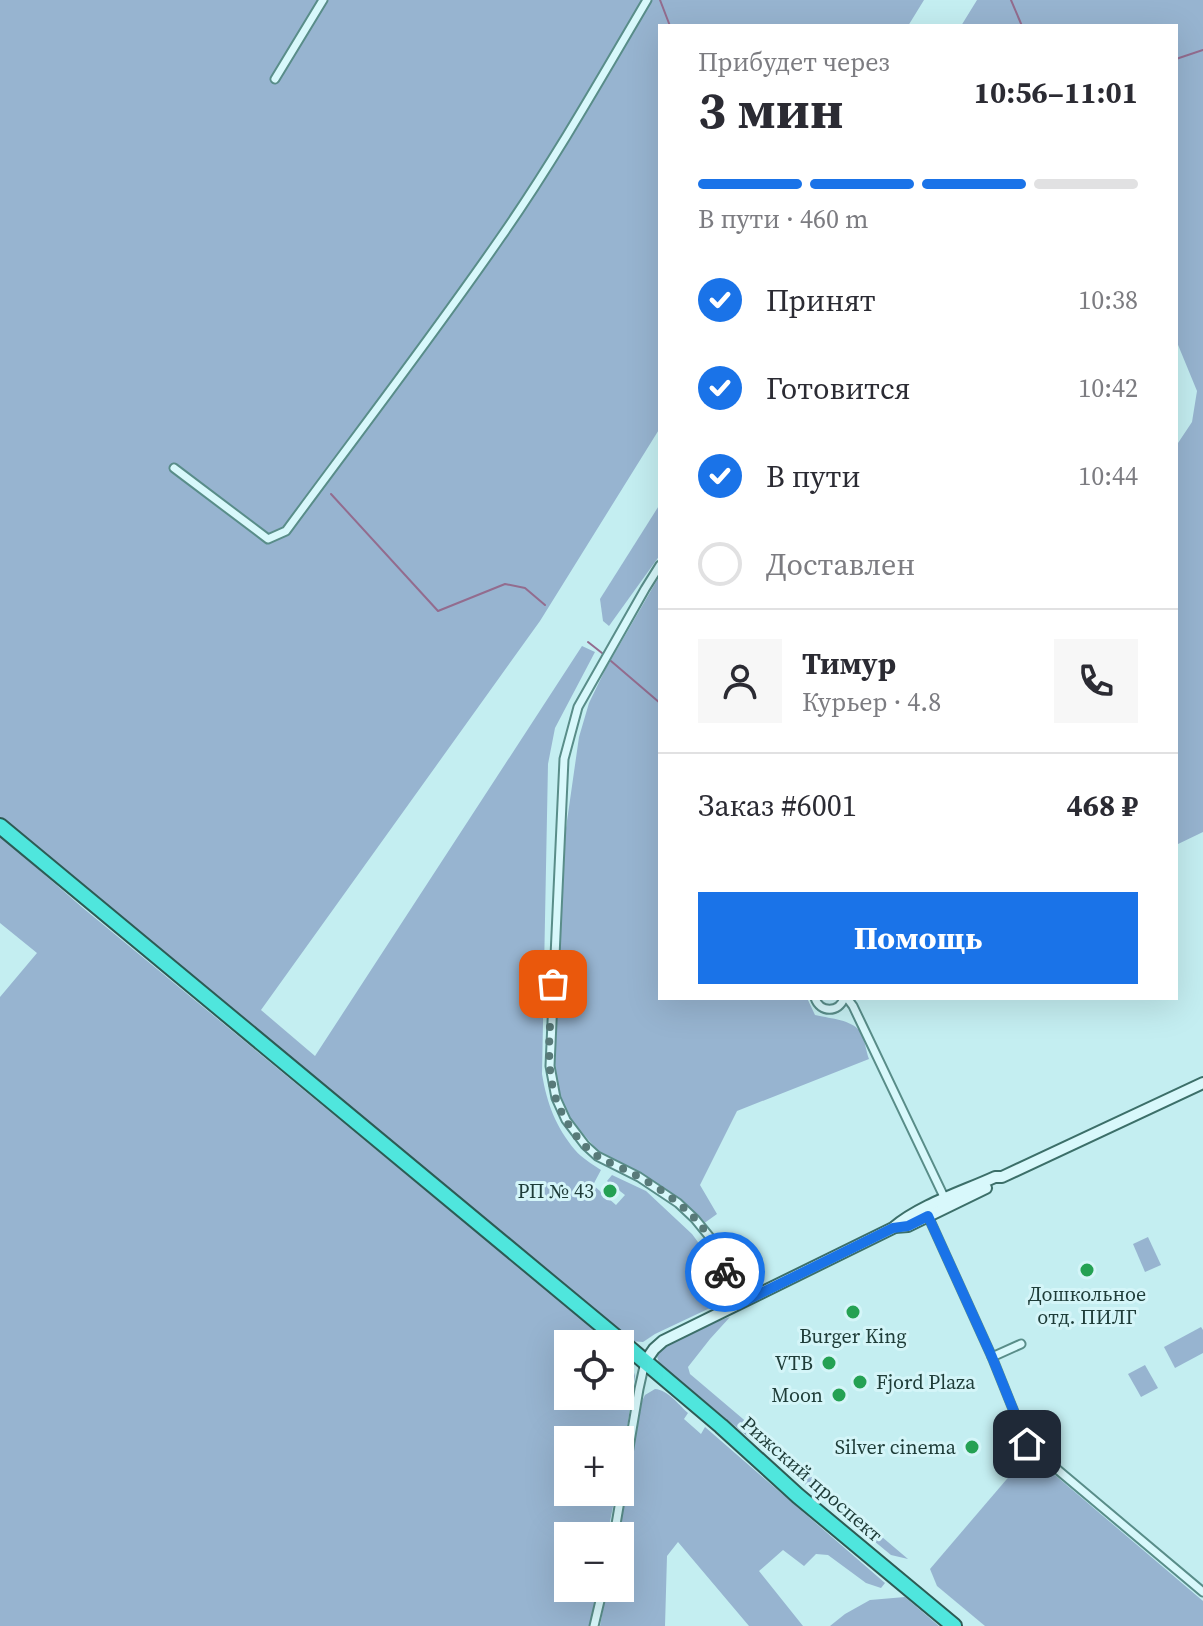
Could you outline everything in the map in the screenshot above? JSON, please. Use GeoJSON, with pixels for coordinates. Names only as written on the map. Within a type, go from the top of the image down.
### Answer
{"type":"FeatureCollection","features":[{"type":"Feature","properties":{"kind":"highway","name":"Рижский проспект"},"geometry":{"type":"LineString","coordinates":[[0,826],[645,1362],[798,1496],[954,1626]]}},
{"type":"Feature","properties":{"kind":"street"},"geometry":{"type":"LineString","coordinates":[[275,79],[323,0]]}},
{"type":"Feature","properties":{"kind":"street"},"geometry":{"type":"LineString","coordinates":[[174,468],[268,539],[286,531],[502,236],[554,157],[647,0]]}},
{"type":"Feature","properties":{"kind":"street"},"geometry":{"type":"LineString","coordinates":[[658,568],[578,707],[564,759],[550,1066],[556,1098],[566,1120],[585,1145],[597,1156],[639,1177],[678,1203],[695,1219],[713,1241],[737,1305]]}},
{"type":"Feature","properties":{"kind":"street"},"geometry":{"type":"LineString","coordinates":[[816,1000],[825,1009],[834,1009],[844,1000]]}},
{"type":"Feature","properties":{"kind":"street"},"geometry":{"type":"LineString","coordinates":[[847,1000],[853,1006],[946,1203]]}},
{"type":"Feature","properties":{"kind":"street"},"geometry":{"type":"LineString","coordinates":[[616,1522],[645,1362],[663,1341],[893,1228],[901,1221],[1203,1083]]}},
{"type":"Feature","properties":{"kind":"street"},"geometry":{"type":"LineString","coordinates":[[893,1228],[908,1226],[946,1203]]}},
{"type":"Feature","properties":{"kind":"street"},"geometry":{"type":"LineString","coordinates":[[928,1216],[992,1357],[1027,1444],[1203,1592]]}},
{"type":"Feature","properties":{"kind":"street"},"geometry":{"type":"LineString","coordinates":[[992,1357],[1021,1344]]}},
{"type":"Feature","properties":{"kind":"street"},"geometry":{"type":"LineString","coordinates":[[594,1626],[600,1602]]}},
{"type":"Feature","properties":{"kind":"shaded area"},"geometry":{"type":"Polygon","coordinates":[[[0,0],[924,0],[909,24],[658,24],[658,431],[540,621],[261,1010],[315,1056],[582,646],[595,652],[555,728],[548,764],[544,1085],[553,1115],[568,1141],[581,1156],[601,1170],[593,1185],[616,1205],[625,1195],[607,1181],[612,1175],[646,1191],[692,1234],[709,1257],[729,1299],[643,1342],[634,1341],[634,1330],[617,1330],[0,819],[0,0]]]}},
{"type":"Feature","properties":{"kind":"shaded area"},"geometry":{"type":"Polygon","coordinates":[[[977,0],[1203,0],[1203,832],[1178,844],[1178,443],[1192,422],[1197,391],[1178,345],[1178,24],[962,24],[977,0]]]}},
{"type":"Feature","properties":{"kind":"shaded area"},"geometry":{"type":"Polygon","coordinates":[[[658,507],[658,558],[609,626],[603,621],[600,599],[658,507]]]}},
{"type":"Feature","properties":{"kind":"shaded area"},"geometry":{"type":"Polygon","coordinates":[[[658,578],[658,1000],[808,1000],[815,1015],[841,1020],[858,1029],[869,1059],[737,1111],[700,1185],[717,1214],[703,1224],[686,1204],[658,1184],[600,1153],[570,1119],[558,1097],[553,1065],[557,942],[565,835],[579,737],[589,703],[658,578]]]}},
{"type":"Feature","properties":{"kind":"shaded area"},"geometry":{"type":"Polygon","coordinates":[[[0,836],[595,1330],[554,1330],[554,1410],[630,1410],[627,1426],[554,1426],[554,1506],[613,1506],[610,1522],[554,1522],[554,1602],[595,1602],[591,1626],[0,1626],[0,997],[37,953],[0,923],[0,836]]]}},
{"type":"Feature","properties":{"kind":"shaded area"},"geometry":{"type":"Polygon","coordinates":[[[1148,1237],[1161,1265],[1145,1272],[1133,1244],[1148,1237]]]}},
{"type":"Feature","properties":{"kind":"shaded area"},"geometry":{"type":"Polygon","coordinates":[[[730,1317],[688,1367],[690,1374],[908,1559],[891,1555],[661,1365],[657,1356],[660,1346],[691,1330],[730,1317]]]}},
{"type":"Feature","properties":{"kind":"shaded area"},"geometry":{"type":"Polygon","coordinates":[[[1201,1327],[1203,1353],[1175,1368],[1164,1347],[1201,1327]]]}},
{"type":"Feature","properties":{"kind":"shaded area"},"geometry":{"type":"Polygon","coordinates":[[[1145,1365],[1158,1388],[1141,1397],[1128,1374],[1145,1365]]]}},
{"type":"Feature","properties":{"kind":"shaded area"},"geometry":{"type":"Polygon","coordinates":[[[655,1389],[677,1402],[688,1413],[684,1419],[701,1434],[705,1427],[885,1583],[881,1588],[866,1583],[828,1555],[816,1554],[804,1566],[783,1550],[759,1571],[803,1626],[749,1626],[678,1542],[667,1556],[665,1626],[600,1626],[604,1602],[634,1602],[634,1522],[620,1522],[623,1506],[634,1506],[634,1446],[645,1395],[655,1389]]]}},
{"type":"Feature","properties":{"kind":"shaded area"},"geometry":{"type":"Polygon","coordinates":[[[1029,1453],[1203,1601],[1203,1626],[985,1626],[937,1586],[930,1569],[1029,1453]]]}},
{"type":"Feature","properties":{"kind":"shaded area"},"geometry":{"type":"Polygon","coordinates":[[[905,1597],[939,1626],[830,1626],[870,1600],[905,1597]]]}},
{"type":"Feature","properties":{"kind":"waterway"},"geometry":{"type":"LineString","coordinates":[[660,0],[669,24]]}},
{"type":"Feature","properties":{"kind":"waterway"},"geometry":{"type":"LineString","coordinates":[[1011,0],[1021,24]]}},
{"type":"Feature","properties":{"kind":"waterway"},"geometry":{"type":"LineString","coordinates":[[1178,58],[1203,50]]}},
{"type":"Feature","properties":{"kind":"waterway"},"geometry":{"type":"LineString","coordinates":[[331,494],[438,611],[505,584],[525,588],[545,605]]}},
{"type":"Feature","properties":{"kind":"waterway"},"geometry":{"type":"LineString","coordinates":[[588,642],[602,653]]}},
{"type":"Feature","properties":{"kind":"waterway"},"geometry":{"type":"LineString","coordinates":[[611,661],[658,701]]}},
{"type":"Feature","properties":{"kind":"way so far"},"geometry":{"type":"LineString","coordinates":[[553,984],[550,1066],[556,1098],[566,1120],[597,1156],[639,1177],[678,1203],[695,1219],[713,1241],[725,1272]]}},
{"type":"Feature","properties":{"kind":"place","name":"РП № 43"},"geometry":{"type":"Point","coordinates":[610,1191]}},
{"type":"Feature","properties":{"kind":"place","name":"Дошкольное отд. ПИЛГ"},"geometry":{"type":"Point","coordinates":[1087,1270]}},
{"type":"Feature","properties":{"kind":"place","name":"Burger King"},"geometry":{"type":"Point","coordinates":[853,1312]}},
{"type":"Feature","properties":{"kind":"place","name":"VTB"},"geometry":{"type":"Point","coordinates":[829,1363]}},
{"type":"Feature","properties":{"kind":"place","name":"Fjord Plaza"},"geometry":{"type":"Point","coordinates":[860,1382]}},
{"type":"Feature","properties":{"kind":"place","name":"Moon"},"geometry":{"type":"Point","coordinates":[839,1395]}},
{"type":"Feature","properties":{"kind":"place","name":"Silver cinema"},"geometry":{"type":"Point","coordinates":[972,1447]}},
{"type":"Feature","properties":{"kind":"route"},"geometry":{"type":"LineString","coordinates":[[725,1272],[737,1305],[893,1228],[908,1226],[928,1216],[992,1357],[1027,1444]]}}]}
